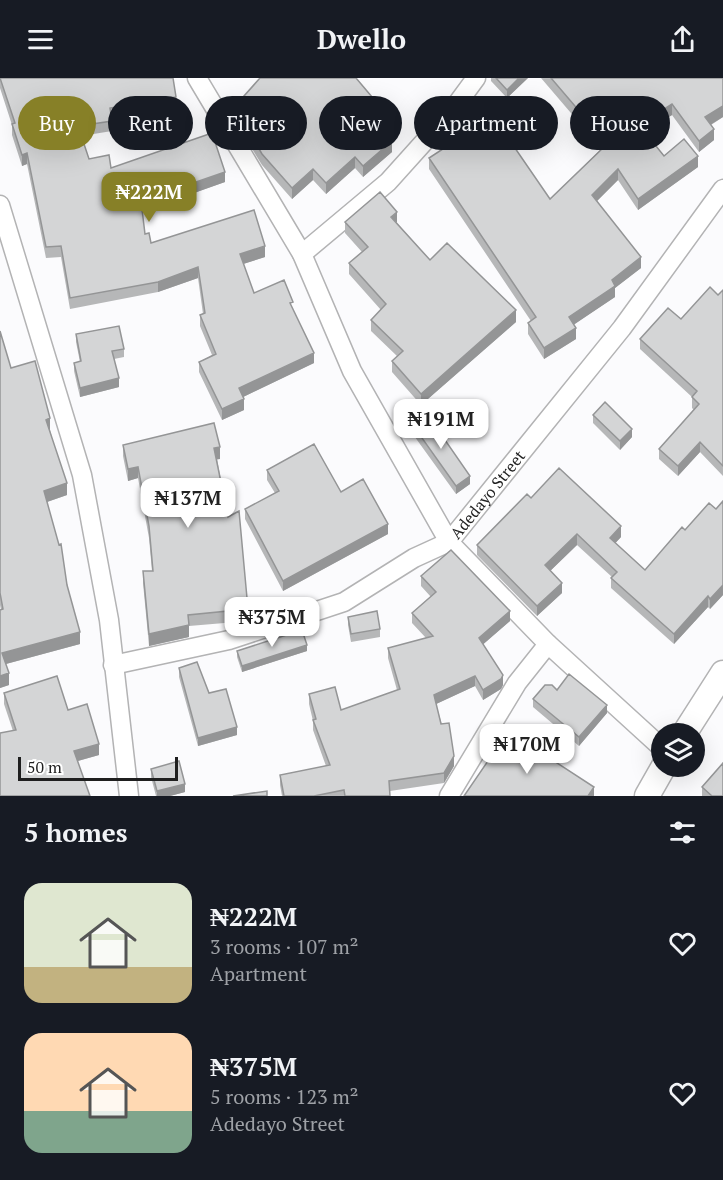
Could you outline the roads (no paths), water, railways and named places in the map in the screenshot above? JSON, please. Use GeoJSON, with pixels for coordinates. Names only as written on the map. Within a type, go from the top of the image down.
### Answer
{"type":"FeatureCollection","features":[{"type":"Feature","properties":{"kind":"main road"},"geometry":{"type":"LineString","coordinates":[[691,723],[723,673]]}},
{"type":"Feature","properties":{"kind":"main road"},"geometry":{"type":"LineString","coordinates":[[647,796],[657,777]]}},
{"type":"Feature","properties":{"kind":"street"},"geometry":{"type":"LineString","coordinates":[[197,78],[302,254],[352,371],[449,542],[548,644],[651,738]]}},
{"type":"Feature","properties":{"kind":"street"},"geometry":{"type":"LineString","coordinates":[[302,254],[388,182],[451,111],[476,78]]}},
{"type":"Feature","properties":{"kind":"street","name":"Adedayo Street"},"geometry":{"type":"LineString","coordinates":[[113,665],[229,640],[344,602],[414,558],[449,542],[622,328],[723,189]]}},
{"type":"Feature","properties":{"kind":"street"},"geometry":{"type":"LineString","coordinates":[[0,205],[82,475],[110,620],[113,665],[129,796]]}},
{"type":"Feature","properties":{"kind":"street"},"geometry":{"type":"LineString","coordinates":[[449,796],[510,693],[548,644]]}}]}
